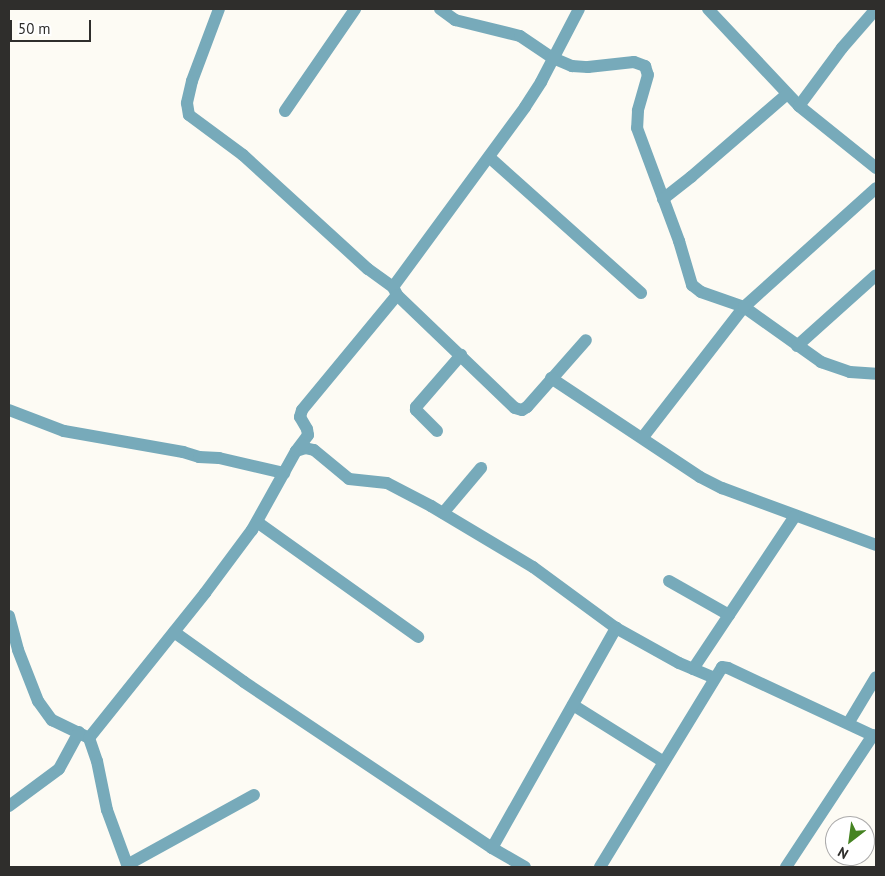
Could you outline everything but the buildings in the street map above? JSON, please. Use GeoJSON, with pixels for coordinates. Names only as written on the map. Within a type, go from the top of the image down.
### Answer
{"type":"FeatureCollection","features":[{"type":"Feature","properties":{"kind":"street"},"geometry":{"type":"LineString","coordinates":[[230,9],[217,15],[192,81],[187,103],[189,114],[243,155],[368,269],[395,291],[509,404],[518,410],[527,407],[586,340]]}},
{"type":"Feature","properties":{"kind":"street"},"geometry":{"type":"LineString","coordinates":[[285,111],[355,9]]}},
{"type":"Feature","properties":{"kind":"street"},"geometry":{"type":"LineString","coordinates":[[440,9],[455,20],[496,28],[520,36],[553,58],[577,67],[634,62],[646,67],[648,75],[638,111],[637,128],[679,241],[692,285],[697,290],[744,307],[797,346],[829,366],[859,373],[876,374]]}},
{"type":"Feature","properties":{"kind":"street"},"geometry":{"type":"LineString","coordinates":[[9,806],[59,769],[84,735],[174,632],[257,522],[308,433],[300,418],[302,410],[395,291],[488,156],[525,107],[579,9]]}},
{"type":"Feature","properties":{"kind":"street"},"geometry":{"type":"LineString","coordinates":[[708,9],[730,30],[799,106],[876,168]]}},
{"type":"Feature","properties":{"kind":"street"},"geometry":{"type":"LineString","coordinates":[[799,106],[842,48],[876,9]]}},
{"type":"Feature","properties":{"kind":"street"},"geometry":{"type":"LineString","coordinates":[[663,199],[787,94]]}},
{"type":"Feature","properties":{"kind":"street"},"geometry":{"type":"LineString","coordinates":[[488,156],[641,293]]}},
{"type":"Feature","properties":{"kind":"street"},"geometry":{"type":"LineString","coordinates":[[642,437],[744,307],[876,188]]}},
{"type":"Feature","properties":{"kind":"street"},"geometry":{"type":"LineString","coordinates":[[797,346],[876,275]]}},
{"type":"Feature","properties":{"kind":"street"},"geometry":{"type":"LineString","coordinates":[[437,431],[416,410],[416,407],[461,355]]}},
{"type":"Feature","properties":{"kind":"street"},"geometry":{"type":"LineString","coordinates":[[551,378],[700,477],[795,516],[876,545]]}},
{"type":"Feature","properties":{"kind":"street"},"geometry":{"type":"LineString","coordinates":[[9,410],[64,431],[183,452],[199,457],[219,458],[284,473]]}},
{"type":"Feature","properties":{"kind":"street"},"geometry":{"type":"LineString","coordinates":[[296,451],[305,448],[314,450],[348,480],[387,483],[443,513],[533,567],[616,628],[693,669],[714,678]]}},
{"type":"Feature","properties":{"kind":"street"},"geometry":{"type":"LineString","coordinates":[[443,513],[481,468]]}},
{"type":"Feature","properties":{"kind":"street"},"geometry":{"type":"LineString","coordinates":[[693,669],[795,516]]}},
{"type":"Feature","properties":{"kind":"street"},"geometry":{"type":"LineString","coordinates":[[257,522],[418,637]]}},
{"type":"Feature","properties":{"kind":"street"},"geometry":{"type":"LineString","coordinates":[[669,581],[729,615]]}},
{"type":"Feature","properties":{"kind":"street"},"geometry":{"type":"LineString","coordinates":[[9,616],[18,650],[38,701],[52,720],[84,735],[98,760],[109,817],[127,866],[254,795]]}},
{"type":"Feature","properties":{"kind":"street"},"geometry":{"type":"LineString","coordinates":[[492,848],[616,628]]}},
{"type":"Feature","properties":{"kind":"street"},"geometry":{"type":"LineString","coordinates":[[174,632],[244,682],[492,848],[525,867]]}},
{"type":"Feature","properties":{"kind":"street"},"geometry":{"type":"LineString","coordinates":[[600,867],[721,668],[728,668],[849,722],[875,736],[786,867]]}},
{"type":"Feature","properties":{"kind":"street"},"geometry":{"type":"LineString","coordinates":[[849,722],[876,677]]}},
{"type":"Feature","properties":{"kind":"street"},"geometry":{"type":"LineString","coordinates":[[573,705],[664,762]]}}]}
